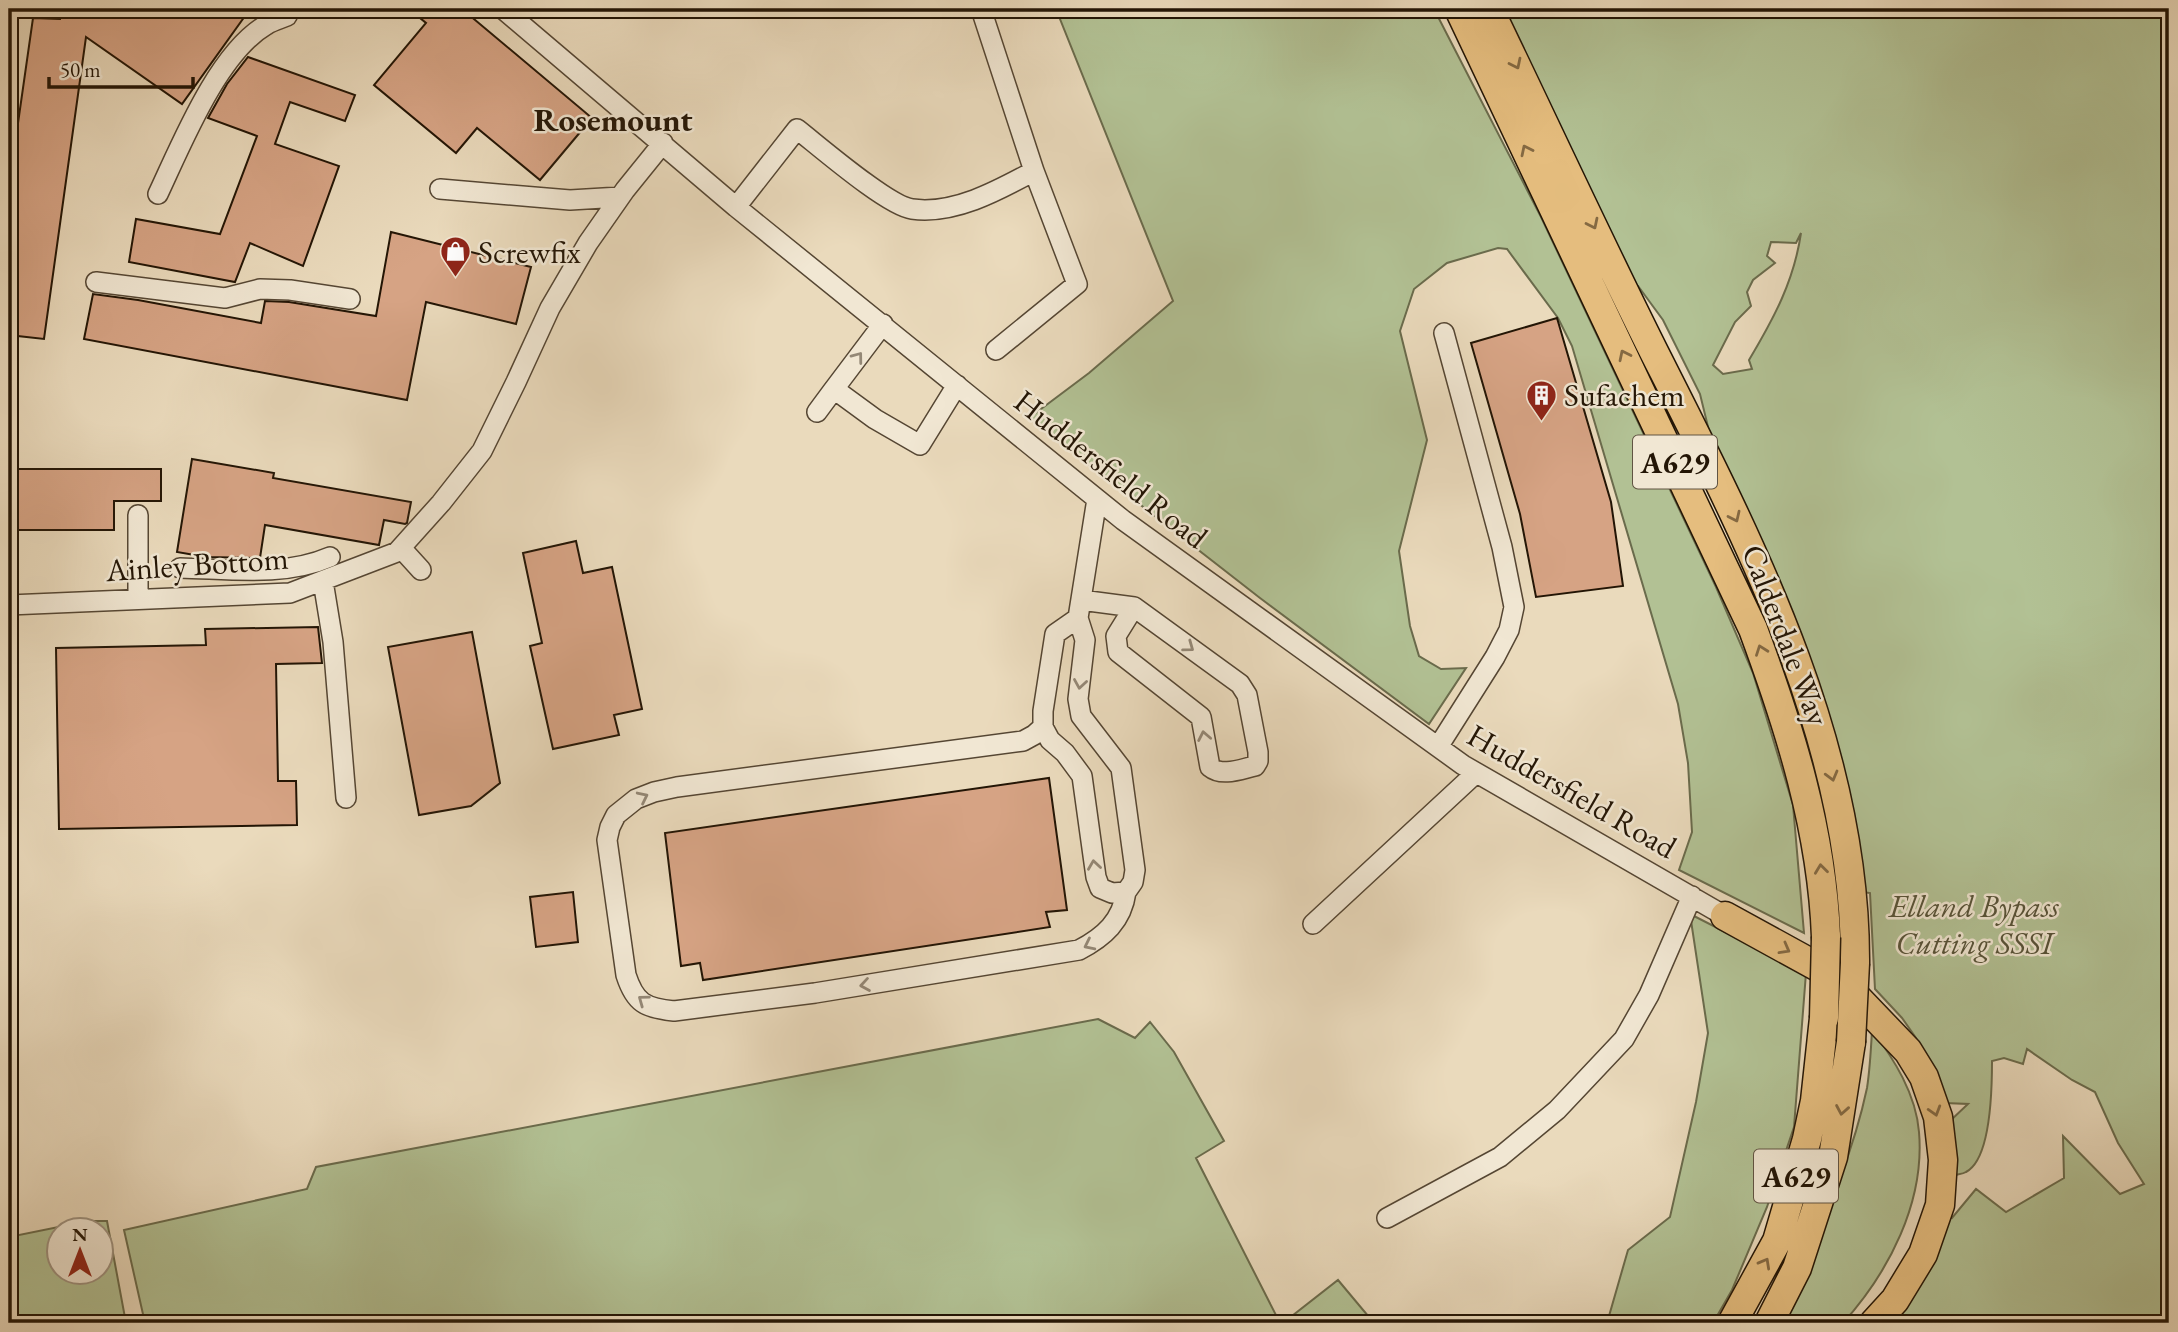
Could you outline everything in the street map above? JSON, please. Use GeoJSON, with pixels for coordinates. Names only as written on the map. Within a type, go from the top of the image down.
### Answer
{"type":"FeatureCollection","features":[{"type":"Feature","properties":{"kind":"highway","name":"Calderdale Way"},"geometry":{"type":"LineString","coordinates":[[1459,9],[1754,629],[1804,783],[1819,854],[1825,898],[1826,937],[1824,1018],[1815,1101],[1807,1139],[1777,1241],[1732,1323]]}},
{"type":"Feature","properties":{"kind":"highway","name":"Calderdale Way"},"geometry":{"type":"LineString","coordinates":[[1489,9],[1714,472],[1769,592],[1823,740],[1847,841],[1853,886],[1855,963],[1851,1042],[1833,1157],[1797,1268],[1769,1323]]}},
{"type":"Feature","properties":{"kind":"highway"},"geometry":{"type":"LineString","coordinates":[[1726,916],[1838,978],[1908,1052],[1924,1077],[1938,1117],[1943,1160],[1940,1205],[1923,1254],[1895,1300],[1874,1323]]}},
{"type":"Feature","properties":{"kind":"street","name":"Huddersfield Road"},"geometry":{"type":"LineString","coordinates":[[503,9],[736,207],[1123,520],[1476,773],[1726,916]]}},
{"type":"Feature","properties":{"kind":"street"},"geometry":{"type":"LineString","coordinates":[[981,9],[1034,170],[1077,284],[996,350]]}},
{"type":"Feature","properties":{"kind":"street"},"geometry":{"type":"LineString","coordinates":[[158,194],[204,102],[231,56],[267,24],[287,16]]}},
{"type":"Feature","properties":{"kind":"street"},"geometry":{"type":"LineString","coordinates":[[736,207],[797,130],[873,188],[910,209],[944,208],[1004,188],[1034,170]]}},
{"type":"Feature","properties":{"kind":"street","name":"Ainley Bottom"},"geometry":{"type":"LineString","coordinates":[[9,605],[289,593],[397,552],[441,503],[481,451],[550,308],[588,243],[620,197],[663,144]]}},
{"type":"Feature","properties":{"kind":"street"},"geometry":{"type":"LineString","coordinates":[[440,189],[570,200],[620,197]]}},
{"type":"Feature","properties":{"kind":"street"},"geometry":{"type":"LineString","coordinates":[[96,282],[225,298],[260,289],[290,290],[350,299]]}},
{"type":"Feature","properties":{"kind":"street"},"geometry":{"type":"LineString","coordinates":[[817,412],[883,324]]}},
{"type":"Feature","properties":{"kind":"street"},"geometry":{"type":"LineString","coordinates":[[1438,747],[1495,657],[1509,630],[1514,607],[1502,547],[1444,333]]}},
{"type":"Feature","properties":{"kind":"street"},"geometry":{"type":"LineString","coordinates":[[834,389],[875,419],[919,444],[957,385]]}},
{"type":"Feature","properties":{"kind":"street"},"geometry":{"type":"LineString","coordinates":[[1043,727],[1023,741],[677,787],[636,799],[616,815],[607,839],[626,975],[631,992],[642,1003],[656,1009],[674,1011],[815,993],[1079,950],[1099,940],[1125,905],[1126,892],[1133,882],[1135,870],[1121,768],[1080,716],[1078,699],[1085,640],[1079,609],[1097,499]]}},
{"type":"Feature","properties":{"kind":"street"},"geometry":{"type":"LineString","coordinates":[[138,515],[138,598]]}},
{"type":"Feature","properties":{"kind":"street"},"geometry":{"type":"LineString","coordinates":[[401,548],[421,570]]}},
{"type":"Feature","properties":{"kind":"street"},"geometry":{"type":"LineString","coordinates":[[180,568],[259,570],[295,567],[330,557]]}},
{"type":"Feature","properties":{"kind":"street"},"geometry":{"type":"LineString","coordinates":[[295,567],[298,590]]}},
{"type":"Feature","properties":{"kind":"street"},"geometry":{"type":"LineString","coordinates":[[323,581],[333,642],[346,799]]}},
{"type":"Feature","properties":{"kind":"street"},"geometry":{"type":"LineString","coordinates":[[1126,892],[1112,893],[1100,888],[1096,877],[1082,776],[1065,753],[1050,740],[1043,727],[1055,634],[1079,609],[1134,607],[1240,684],[1247,695],[1258,761],[1255,766],[1222,772],[1210,767],[1201,717],[1118,652],[1116,636],[1134,607]]}},
{"type":"Feature","properties":{"kind":"street"},"geometry":{"type":"LineString","coordinates":[[1312,924],[1476,773]]}},
{"type":"Feature","properties":{"kind":"street"},"geometry":{"type":"LineString","coordinates":[[1387,1218],[1500,1157],[1557,1110],[1624,1039],[1650,995],[1692,896]]}},
{"type":"Feature","properties":{"kind":"green space"},"geometry":{"type":"Polygon","coordinates":[[[1056,9],[1434,9],[1541,217],[1716,587],[1753,673],[1793,805],[1804,933],[1679,870],[1692,832],[1688,763],[1678,704],[1572,346],[1558,318],[1507,249],[1498,248],[1447,263],[1414,289],[1400,331],[1427,440],[1399,551],[1410,626],[1419,656],[1441,669],[1466,668],[1429,724],[1260,598],[1029,418],[1089,373],[1173,301],[1056,9]]]}},
{"type":"Feature","properties":{"kind":"green space","name":"Elland Bypass Cutting SSSI"},"geometry":{"type":"Polygon","coordinates":[[[1502,9],[2169,9],[2169,1323],[1890,1323],[1948,1216],[1952,1218],[1976,1189],[2006,1212],[2064,1178],[2063,1136],[2120,1194],[2144,1184],[2118,1143],[2095,1092],[2072,1080],[2027,1049],[2023,1064],[2004,1058],[1992,1061],[1988,1121],[1981,1153],[1966,1172],[1955,1175],[1949,1122],[1968,1104],[1945,1103],[1916,1038],[1875,989],[1870,893],[1863,892],[1711,439],[1700,394],[1663,320],[1638,286],[1634,286],[1502,9]],[[1801,233],[1796,243],[1771,242],[1767,256],[1775,263],[1753,280],[1747,292],[1751,306],[1735,322],[1713,365],[1723,374],[1752,369],[1749,360],[1782,299],[1801,233]]]}},
{"type":"Feature","properties":{"kind":"green space"},"geometry":{"type":"Polygon","coordinates":[[[1690,914],[1806,973],[1794,1127],[1767,1207],[1732,1290],[1713,1323],[1607,1323],[1628,1250],[1670,1217],[1696,1102],[1708,1033],[1690,914]]]}},
{"type":"Feature","properties":{"kind":"green space"},"geometry":{"type":"Polygon","coordinates":[[[1098,1019],[1135,1038],[1150,1022],[1174,1052],[1224,1141],[1196,1158],[1280,1323],[145,1323],[124,1230],[307,1189],[316,1167],[1098,1019]]]}},
{"type":"Feature","properties":{"kind":"green space"},"geometry":{"type":"Polygon","coordinates":[[[1872,1030],[1903,1078],[1917,1118],[1919,1158],[1910,1210],[1889,1259],[1860,1303],[1843,1323],[1780,1323],[1851,1148],[1867,1088],[1872,1030]]]}},
{"type":"Feature","properties":{"kind":"green space"},"geometry":{"type":"Polygon","coordinates":[[[46,1230],[46,1286],[116,1286],[116,1269],[126,1323],[9,1323],[9,1237],[46,1230]]]}},
{"type":"Feature","properties":{"kind":"green space"},"geometry":{"type":"Polygon","coordinates":[[[1338,1280],[1374,1323],[1283,1323],[1338,1280]]]}},
{"type":"Feature","properties":{"kind":"building"},"geometry":{"type":"Polygon","coordinates":[[[61,9],[250,9],[182,104],[86,37],[44,339],[9,335],[9,186],[33,18],[60,19],[61,9]]]}},
{"type":"Feature","properties":{"kind":"building"},"geometry":{"type":"Polygon","coordinates":[[[409,9],[462,9],[592,118],[540,180],[477,128],[456,153],[374,85],[426,23],[409,9]]]}},
{"type":"Feature","properties":{"kind":"building"},"geometry":{"type":"Polygon","coordinates":[[[248,57],[355,95],[345,121],[290,102],[275,144],[339,166],[303,266],[250,243],[235,282],[129,262],[136,219],[220,234],[257,136],[208,118],[227,84],[248,57]]]}},
{"type":"Feature","properties":{"kind":"building"},"geometry":{"type":"Polygon","coordinates":[[[391,232],[531,267],[516,324],[426,302],[407,400],[84,339],[93,294],[261,323],[265,301],[289,302],[376,316],[391,232]]]}},
{"type":"Feature","properties":{"kind":"building","name":"Sufachem"},"geometry":{"type":"Polygon","coordinates":[[[1557,318],[1611,502],[1623,586],[1536,597],[1520,514],[1471,343],[1557,318]]]}},
{"type":"Feature","properties":{"kind":"building"},"geometry":{"type":"Polygon","coordinates":[[[192,459],[274,473],[273,478],[411,502],[407,523],[384,520],[379,545],[265,525],[260,558],[206,557],[177,552],[192,459]]]}},
{"type":"Feature","properties":{"kind":"building"},"geometry":{"type":"Polygon","coordinates":[[[18,469],[161,469],[161,501],[114,501],[114,530],[18,530],[18,469]]]}},
{"type":"Feature","properties":{"kind":"building"},"geometry":{"type":"Polygon","coordinates":[[[576,541],[583,573],[612,567],[642,709],[614,715],[619,735],[553,749],[530,646],[542,643],[523,553],[576,541]]]}},
{"type":"Feature","properties":{"kind":"building"},"geometry":{"type":"Polygon","coordinates":[[[318,627],[322,663],[276,664],[278,781],[296,781],[297,825],[59,829],[56,648],[206,645],[205,629],[318,627]]]}},
{"type":"Feature","properties":{"kind":"building"},"geometry":{"type":"Polygon","coordinates":[[[472,632],[500,783],[471,806],[419,815],[388,647],[472,632]]]}},
{"type":"Feature","properties":{"kind":"building"},"geometry":{"type":"Polygon","coordinates":[[[1049,778],[1067,910],[1046,912],[1050,927],[703,980],[700,963],[681,966],[665,833],[1049,778]]]}},
{"type":"Feature","properties":{"kind":"building"},"geometry":{"type":"Polygon","coordinates":[[[573,892],[578,942],[536,947],[530,897],[573,892]]]}},
{"type":"Feature","properties":{"kind":"place","name":"Screwfix"},"geometry":{"type":"Point","coordinates":[455,279]}},
{"type":"Feature","properties":{"kind":"place","name":"Sufachem"},"geometry":{"type":"Point","coordinates":[1541,422]}},
{"type":"Feature","properties":{"kind":"district","name":"Rosemount"},"geometry":{"type":"Point","coordinates":[613,119]}}]}
